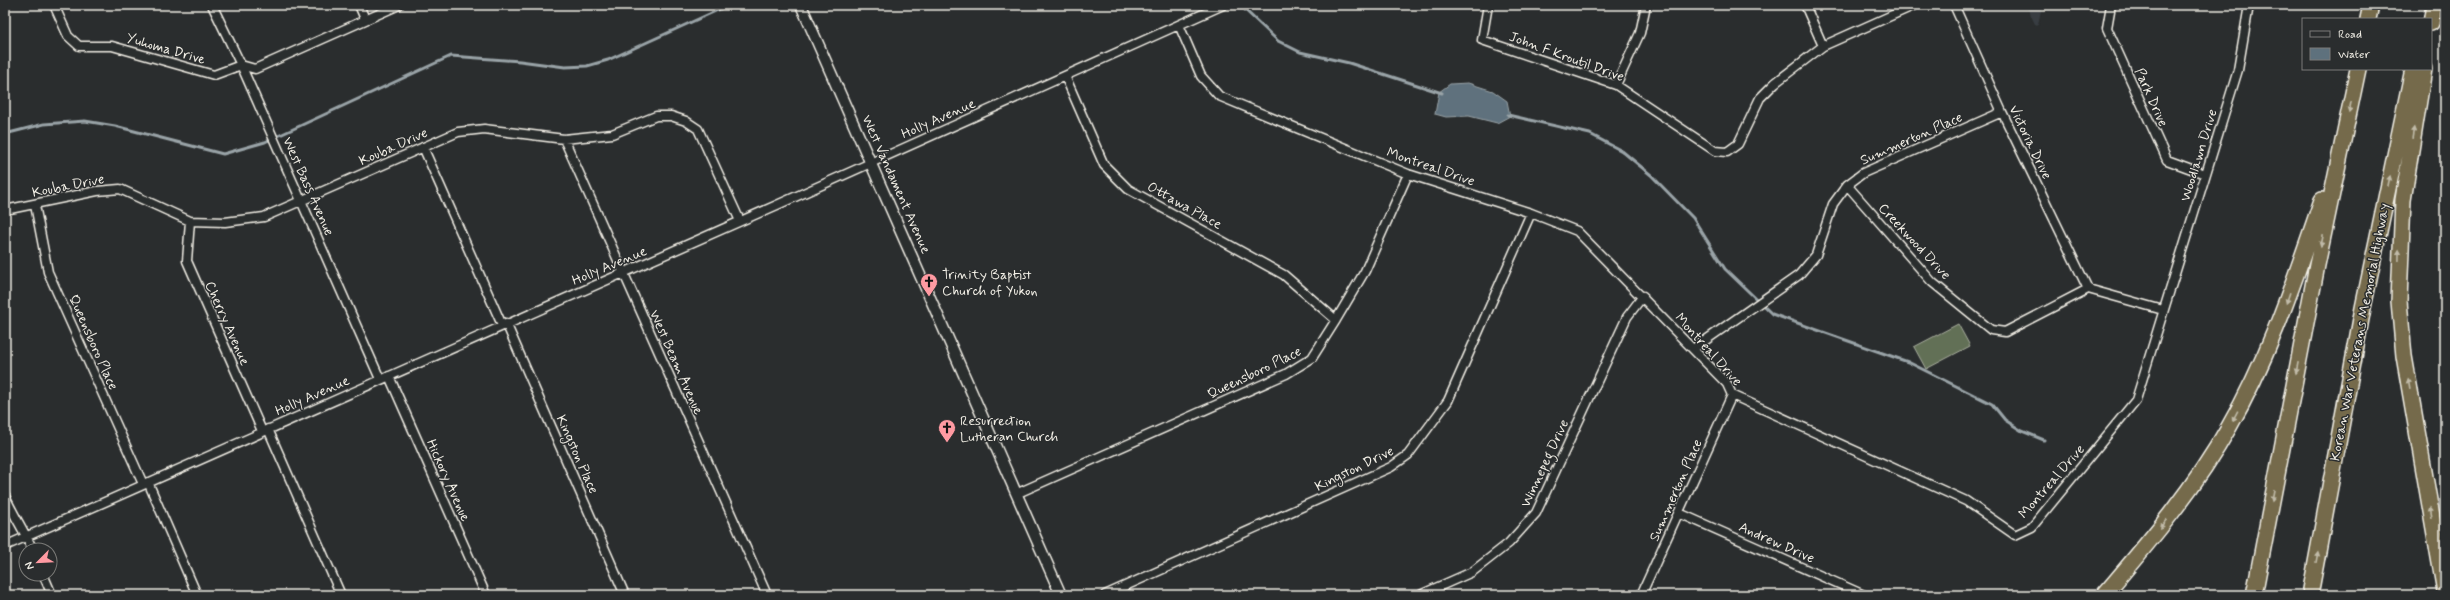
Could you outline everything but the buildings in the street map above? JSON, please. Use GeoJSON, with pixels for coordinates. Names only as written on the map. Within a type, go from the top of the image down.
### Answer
{"type":"FeatureCollection","features":[{"type":"Feature","properties":{"kind":"highway"},"geometry":{"type":"LineString","coordinates":[[2368,18],[2371,5]]}},
{"type":"Feature","properties":{"kind":"highway"},"geometry":{"type":"LineString","coordinates":[[2424,18],[2427,5]]}},
{"type":"Feature","properties":{"kind":"highway"},"geometry":{"type":"LineString","coordinates":[[2432,18],[2434,5]]}},
{"type":"Feature","properties":{"kind":"highway"},"geometry":{"type":"LineString","coordinates":[[2254,595],[2341,148],[2358,70]]}},
{"type":"Feature","properties":{"kind":"highway","name":"Korean War Veterans Memorial Highway"},"geometry":{"type":"LineString","coordinates":[[2310,595],[2363,308],[2413,70]]}},
{"type":"Feature","properties":{"kind":"highway"},"geometry":{"type":"LineString","coordinates":[[2424,70],[2403,200],[2399,301],[2404,356],[2445,592]]}},
{"type":"Feature","properties":{"kind":"highway"},"geometry":{"type":"LineString","coordinates":[[2104,595],[2165,522],[2202,470],[2236,415],[2278,326],[2341,148]]}},
{"type":"Feature","properties":{"kind":"street","name":"Yuhoma Drive"},"geometry":{"type":"LineString","coordinates":[[54,5],[68,36],[79,46],[112,46],[214,75],[242,65],[255,69],[399,5]]}},
{"type":"Feature","properties":{"kind":"street","name":"West Bass Avenue"},"geometry":{"type":"LineString","coordinates":[[212,5],[242,65],[380,379]]}},
{"type":"Feature","properties":{"kind":"street"},"geometry":{"type":"LineString","coordinates":[[359,5],[365,19]]}},
{"type":"Feature","properties":{"kind":"street","name":"West Vandament Avenue"},"geometry":{"type":"LineString","coordinates":[[801,5],[872,162],[1061,595]]}},
{"type":"Feature","properties":{"kind":"street","name":"Holly Avenue"},"geometry":{"type":"LineString","coordinates":[[5,546],[504,324],[623,274],[1222,5]]}},
{"type":"Feature","properties":{"kind":"street","name":"John F Kroutil Drive"},"geometry":{"type":"LineString","coordinates":[[1488,5],[1482,40],[1616,85],[1715,151],[1727,152],[1738,144],[1760,98],[1775,83],[1823,46],[1915,5]]}},
{"type":"Feature","properties":{"kind":"street"},"geometry":{"type":"LineString","coordinates":[[1616,85],[1640,33],[1646,5]]}},
{"type":"Feature","properties":{"kind":"street"},"geometry":{"type":"LineString","coordinates":[[1805,5],[1823,46]]}},
{"type":"Feature","properties":{"kind":"street","name":"Victoria Drive"},"geometry":{"type":"LineString","coordinates":[[1954,5],[2002,112],[2088,289]]}},
{"type":"Feature","properties":{"kind":"street","name":"Park Drive"},"geometry":{"type":"LineString","coordinates":[[2111,5],[2106,28],[2167,160],[2206,174]]}},
{"type":"Feature","properties":{"kind":"street","name":"Woodlawn Drive"},"geometry":{"type":"LineString","coordinates":[[2163,310],[2238,70],[2249,5]]}},
{"type":"Feature","properties":{"kind":"street","name":"Montreal Drive"},"geometry":{"type":"LineString","coordinates":[[1179,25],[1202,76],[1219,96],[1408,174],[1531,213],[1576,230],[1643,296],[1727,384],[1732,395],[1966,501],[2015,535],[2032,527],[2136,400],[2163,310]]}},
{"type":"Feature","properties":{"kind":"street","name":"Ottawa Place"},"geometry":{"type":"LineString","coordinates":[[1065,76],[1104,165],[1116,179],[1128,189],[1284,275],[1336,320]]}},
{"type":"Feature","properties":{"kind":"street","name":"Summerton Place"},"geometry":{"type":"LineString","coordinates":[[1693,349],[1798,274],[1816,255],[1833,204],[1847,185],[1863,173],[2002,112]]}},
{"type":"Feature","properties":{"kind":"street","name":"Kouba Drive"},"geometry":{"type":"LineString","coordinates":[[5,210],[97,191],[120,189],[190,221],[225,222],[264,217],[423,146],[458,132],[484,129],[564,139],[612,134],[656,116],[671,116],[686,121],[698,129],[740,221]]}},
{"type":"Feature","properties":{"kind":"street","name":"West Beam Avenue"},"geometry":{"type":"LineString","coordinates":[[564,139],[767,595]]}},
{"type":"Feature","properties":{"kind":"street","name":"Kingston Place"},"geometry":{"type":"LineString","coordinates":[[423,146],[625,595]]}},
{"type":"Feature","properties":{"kind":"street","name":"Queensboro Place"},"geometry":{"type":"LineString","coordinates":[[1018,494],[1286,374],[1312,358],[1365,271],[1408,174]]}},
{"type":"Feature","properties":{"kind":"street","name":"Creekwood Drive"},"geometry":{"type":"LineString","coordinates":[[1847,185],[1932,282],[1991,330],[2005,332],[2088,289]]}},
{"type":"Feature","properties":{"kind":"street","name":"Queensboro Place"},"geometry":{"type":"LineString","coordinates":[[35,205],[48,272],[197,595]]}},
{"type":"Feature","properties":{"kind":"street","name":"Kingston Drive"},"geometry":{"type":"LineString","coordinates":[[1105,595],[1391,467],[1408,455],[1448,401],[1531,213]]}},
{"type":"Feature","properties":{"kind":"street","name":"Cherry Avenue"},"geometry":{"type":"LineString","coordinates":[[190,221],[187,261],[342,595]]}},
{"type":"Feature","properties":{"kind":"street"},"geometry":{"type":"LineString","coordinates":[[2088,289],[2163,310]]}},
{"type":"Feature","properties":{"kind":"street","name":"Winnepeg Drive"},"geometry":{"type":"LineString","coordinates":[[1420,595],[1472,572],[1509,543],[1536,513],[1627,317],[1643,296]]}},
{"type":"Feature","properties":{"kind":"street","name":"Hickory Avenue"},"geometry":{"type":"LineString","coordinates":[[389,376],[486,595]]}},
{"type":"Feature","properties":{"kind":"street","name":"Summerton Place"},"geometry":{"type":"LineString","coordinates":[[1641,595],[1732,395]]}},
{"type":"Feature","properties":{"kind":"street"},"geometry":{"type":"LineString","coordinates":[[5,496],[19,527],[29,542]]}},
{"type":"Feature","properties":{"kind":"street","name":"Andrew Drive"},"geometry":{"type":"LineString","coordinates":[[1679,512],[1864,595]]}},
{"type":"Feature","properties":{"kind":"street"},"geometry":{"type":"LineString","coordinates":[[46,582],[52,595]]}},
{"type":"Feature","properties":{"kind":"shaded area"},"geometry":{"type":"Polygon","coordinates":[[[2026,5],[2042,5],[2038,25],[2035,24],[2026,5]]]}},
{"type":"Feature","properties":{"kind":"green space"},"geometry":{"type":"Polygon","coordinates":[[[1958,324],[1970,346],[1926,369],[1914,347],[1958,324]]]}},
{"type":"Feature","properties":{"kind":"water"},"geometry":{"type":"Polygon","coordinates":[[[1468,83],[1493,91],[1507,101],[1510,116],[1497,123],[1469,116],[1446,117],[1435,114],[1439,92],[1450,84],[1468,83]]]}},
{"type":"Feature","properties":{"kind":"waterway"},"geometry":{"type":"LineString","coordinates":[[5,134],[44,124],[85,121],[115,126],[223,154],[265,142],[451,56],[520,61],[565,67],[587,66],[608,60],[729,5]]}},
{"type":"Feature","properties":{"kind":"waterway"},"geometry":{"type":"LineString","coordinates":[[1243,8],[1278,41],[1300,52],[1349,63],[1442,93]]}},
{"type":"Feature","properties":{"kind":"waterway"},"geometry":{"type":"LineString","coordinates":[[1508,115],[1590,134],[1622,151],[1651,175],[1693,218],[1725,269],[1772,314],[1908,362],[1992,404],[2005,420],[2022,431],[2044,440]]}},
{"type":"Feature","properties":{"kind":"place","name":"Trinity Baptist Church of Yukon"},"geometry":{"type":"Point","coordinates":[929,297]}},
{"type":"Feature","properties":{"kind":"place","name":"Resurrection Lutheran Church"},"geometry":{"type":"Point","coordinates":[947,443]}}]}
